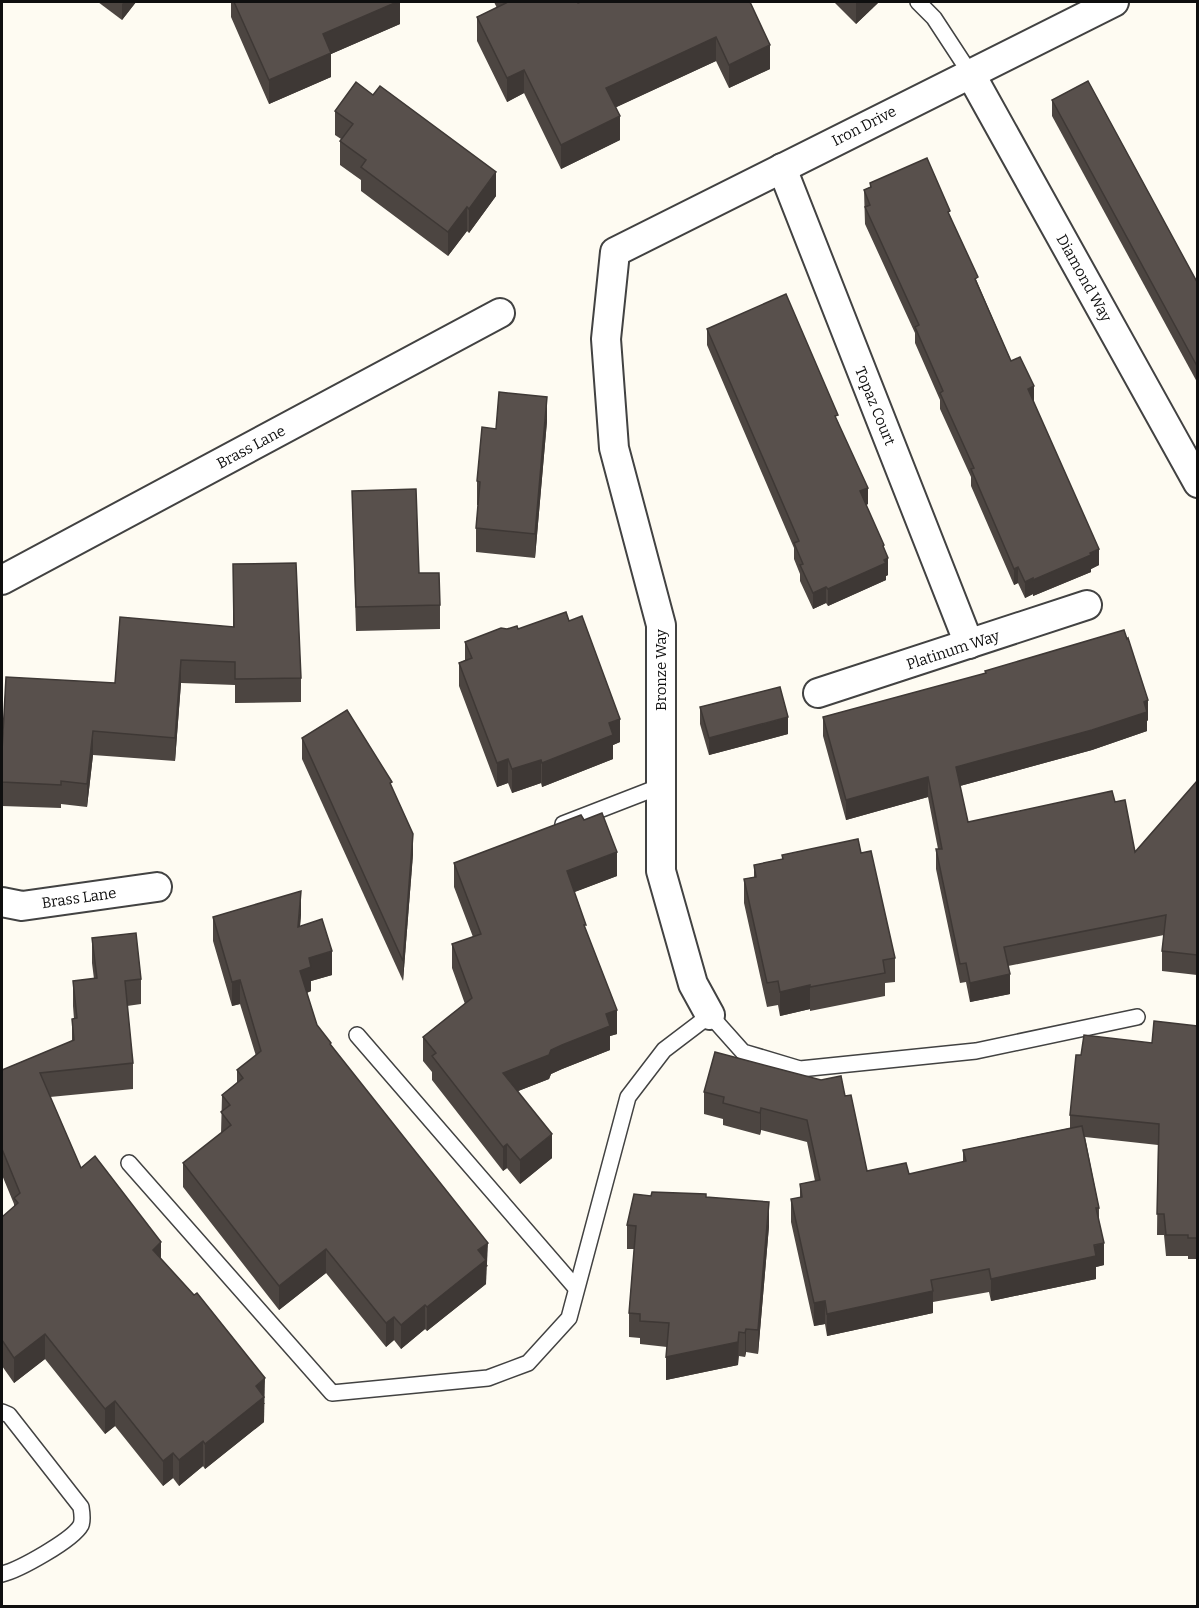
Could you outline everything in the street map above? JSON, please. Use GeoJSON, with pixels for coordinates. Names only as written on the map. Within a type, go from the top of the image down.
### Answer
{"type":"FeatureCollection","features":[{"type":"Feature","properties":{"kind":"street","name":"Iron Drive"},"geometry":{"type":"LineString","coordinates":[[615,252],[970,73],[1094,6]]}},
{"type":"Feature","properties":{"kind":"street","name":"Diamond Way"},"geometry":{"type":"LineString","coordinates":[[970,73],[1197,483]]}},
{"type":"Feature","properties":{"kind":"street","name":"Topaz Court"},"geometry":{"type":"LineString","coordinates":[[782,168],[969,644]]}},
{"type":"Feature","properties":{"kind":"street","name":"Bronze Way"},"geometry":{"type":"LineString","coordinates":[[615,252],[606,339],[614,448],[661,625],[661,871],[693,984],[710,1015]]}},
{"type":"Feature","properties":{"kind":"street","name":"Brass Lane"},"geometry":{"type":"LineString","coordinates":[[2,580],[500,313]]}},
{"type":"Feature","properties":{"kind":"street","name":"Platinum Way"},"geometry":{"type":"LineString","coordinates":[[818,693],[1087,606]]}},
{"type":"Feature","properties":{"kind":"street","name":"Brass Lane"},"geometry":{"type":"LineString","coordinates":[[2,902],[22,906],[157,887]]}},
{"type":"Feature","properties":{"kind":"lane"},"geometry":{"type":"LineString","coordinates":[[918,2],[934,18],[970,73]]}},
{"type":"Feature","properties":{"kind":"lane"},"geometry":{"type":"LineString","coordinates":[[551,829],[661,786]]}},
{"type":"Feature","properties":{"kind":"lane"},"geometry":{"type":"LineString","coordinates":[[129,1163],[332,1393],[488,1378],[528,1363],[569,1318],[628,1097],[664,1050],[710,1015],[743,1052],[800,1069],[976,1051],[1137,1017]]}},
{"type":"Feature","properties":{"kind":"lane"},"geometry":{"type":"LineString","coordinates":[[357,1035],[576,1288]]}},
{"type":"Feature","properties":{"kind":"lane"},"geometry":{"type":"LineString","coordinates":[[2,1412],[9,1415],[81,1507],[82,1523],[74,1535],[13,1571],[2,1574]]}},
{"type":"Feature","properties":{"kind":"building"},"geometry":{"type":"Polygon","coordinates":[[[234,2],[397,2],[323,34],[331,53],[269,80],[234,2]]]}},
{"type":"Feature","properties":{"kind":"building"},"geometry":{"type":"Polygon","coordinates":[[[505,2],[750,2],[770,45],[729,65],[716,37],[606,88],[620,116],[561,145],[524,70],[507,78],[477,17],[505,2]]]}},
{"type":"Feature","properties":{"kind":"building"},"geometry":{"type":"Polygon","coordinates":[[[1088,81],[1197,282],[1197,366],[1052,100],[1088,81]]]}},
{"type":"Feature","properties":{"kind":"building"},"geometry":{"type":"Polygon","coordinates":[[[356,82],[373,95],[380,86],[496,172],[469,209],[467,207],[448,232],[361,167],[366,160],[340,141],[353,124],[335,111],[356,82]]]}},
{"type":"Feature","properties":{"kind":"building"},"geometry":{"type":"Polygon","coordinates":[[[927,158],[950,211],[948,212],[978,277],[975,279],[1011,361],[1020,357],[1034,386],[1028,389],[1099,549],[1090,553],[1091,555],[1025,582],[1018,567],[1014,569],[971,469],[974,468],[940,393],[943,391],[915,327],[919,325],[865,207],[870,205],[864,190],[871,187],[870,183],[927,158]]]}},
{"type":"Feature","properties":{"kind":"building"},"geometry":{"type":"Polygon","coordinates":[[[786,294],[838,415],[835,416],[868,488],[860,491],[888,558],[884,560],[886,563],[828,589],[826,587],[813,593],[800,565],[803,564],[794,543],[799,541],[707,329],[786,294]]]}},
{"type":"Feature","properties":{"kind":"building"},"geometry":{"type":"Polygon","coordinates":[[[499,392],[547,397],[535,534],[476,528],[482,427],[496,429],[499,392]]]}},
{"type":"Feature","properties":{"kind":"building"},"geometry":{"type":"Polygon","coordinates":[[[416,489],[419,573],[439,573],[440,605],[356,607],[352,491],[416,489]]]}},
{"type":"Feature","properties":{"kind":"building"},"geometry":{"type":"Polygon","coordinates":[[[296,563],[301,678],[235,679],[235,662],[181,660],[175,738],[93,731],[87,784],[61,781],[61,785],[2,782],[6,677],[115,683],[120,617],[234,627],[233,564],[296,563]]]}},
{"type":"Feature","properties":{"kind":"building"},"geometry":{"type":"Polygon","coordinates":[[[566,612],[569,621],[582,616],[620,719],[609,723],[613,735],[542,763],[541,760],[512,769],[508,759],[497,763],[459,663],[472,658],[465,642],[501,628],[517,626],[518,629],[566,612]]]}},
{"type":"Feature","properties":{"kind":"building"},"geometry":{"type":"Polygon","coordinates":[[[1124,630],[1148,700],[1144,702],[1147,712],[1092,730],[956,767],[968,822],[1112,791],[1115,802],[1125,800],[1135,852],[1197,781],[1197,955],[1162,951],[1166,915],[1004,947],[1010,974],[970,983],[966,963],[960,964],[936,849],[942,849],[928,777],[846,800],[823,717],[986,673],[985,671],[1124,630]]]}},
{"type":"Feature","properties":{"kind":"building"},"geometry":{"type":"Polygon","coordinates":[[[780,687],[788,717],[709,738],[700,707],[780,687]]]}},
{"type":"Feature","properties":{"kind":"building"},"geometry":{"type":"Polygon","coordinates":[[[347,710],[392,782],[390,783],[413,834],[403,961],[302,738],[347,710]]]}},
{"type":"Feature","properties":{"kind":"building"},"geometry":{"type":"Polygon","coordinates":[[[602,813],[617,852],[567,871],[586,925],[584,925],[617,1010],[606,1014],[610,1026],[551,1050],[549,1055],[503,1073],[552,1134],[520,1160],[507,1144],[503,1147],[432,1056],[436,1053],[423,1037],[472,998],[452,944],[481,934],[454,863],[581,815],[584,820],[602,813]]]}},
{"type":"Feature","properties":{"kind":"building"},"geometry":{"type":"Polygon","coordinates":[[[858,839],[861,853],[871,851],[895,958],[883,960],[885,973],[780,992],[778,981],[767,983],[744,879],[756,877],[754,865],[783,859],[782,855],[858,839]]]}},
{"type":"Feature","properties":{"kind":"building"},"geometry":{"type":"Polygon","coordinates":[[[301,891],[298,927],[322,919],[332,951],[309,958],[311,967],[300,971],[317,1025],[488,1243],[478,1250],[486,1260],[401,1325],[394,1317],[386,1323],[326,1249],[279,1286],[183,1163],[231,1125],[221,1112],[230,1105],[222,1095],[243,1078],[237,1070],[261,1051],[240,980],[232,982],[213,917],[301,891]]]}},
{"type":"Feature","properties":{"kind":"building"},"geometry":{"type":"Polygon","coordinates":[[[136,933],[141,979],[125,981],[133,1063],[40,1073],[81,1168],[95,1156],[161,1242],[153,1250],[194,1295],[197,1293],[265,1378],[256,1386],[264,1397],[205,1444],[203,1441],[179,1460],[173,1453],[163,1461],[115,1401],[105,1409],[45,1334],[14,1358],[2,1340],[2,1217],[18,1203],[14,1198],[20,1193],[2,1149],[2,1070],[74,1040],[72,1019],[77,1018],[73,981],[97,978],[92,938],[136,933]]]}},
{"type":"Feature","properties":{"kind":"building"},"geometry":{"type":"Polygon","coordinates":[[[1154,1021],[1197,1026],[1197,1238],[1188,1238],[1188,1235],[1166,1235],[1164,1214],[1157,1214],[1159,1124],[1070,1115],[1076,1055],[1081,1055],[1084,1035],[1152,1043],[1154,1021]]]}},
{"type":"Feature","properties":{"kind":"building"},"geometry":{"type":"Polygon","coordinates":[[[715,1052],[821,1080],[841,1076],[845,1096],[851,1095],[867,1171],[906,1163],[909,1174],[966,1161],[963,1150],[1082,1126],[1104,1243],[1094,1245],[1096,1256],[991,1279],[989,1269],[931,1280],[933,1291],[827,1314],[825,1301],[814,1303],[791,1199],[802,1197],[800,1184],[820,1180],[807,1120],[761,1108],[760,1113],[723,1103],[724,1097],[704,1092],[715,1052]]]}},
{"type":"Feature","properties":{"kind":"building"},"geometry":{"type":"Polygon","coordinates":[[[652,1192],[706,1194],[706,1197],[769,1202],[758,1330],[746,1329],[745,1333],[739,1332],[738,1342],[666,1357],[669,1323],[640,1321],[640,1314],[629,1313],[636,1226],[627,1225],[634,1194],[651,1196],[652,1192]]]}}]}
